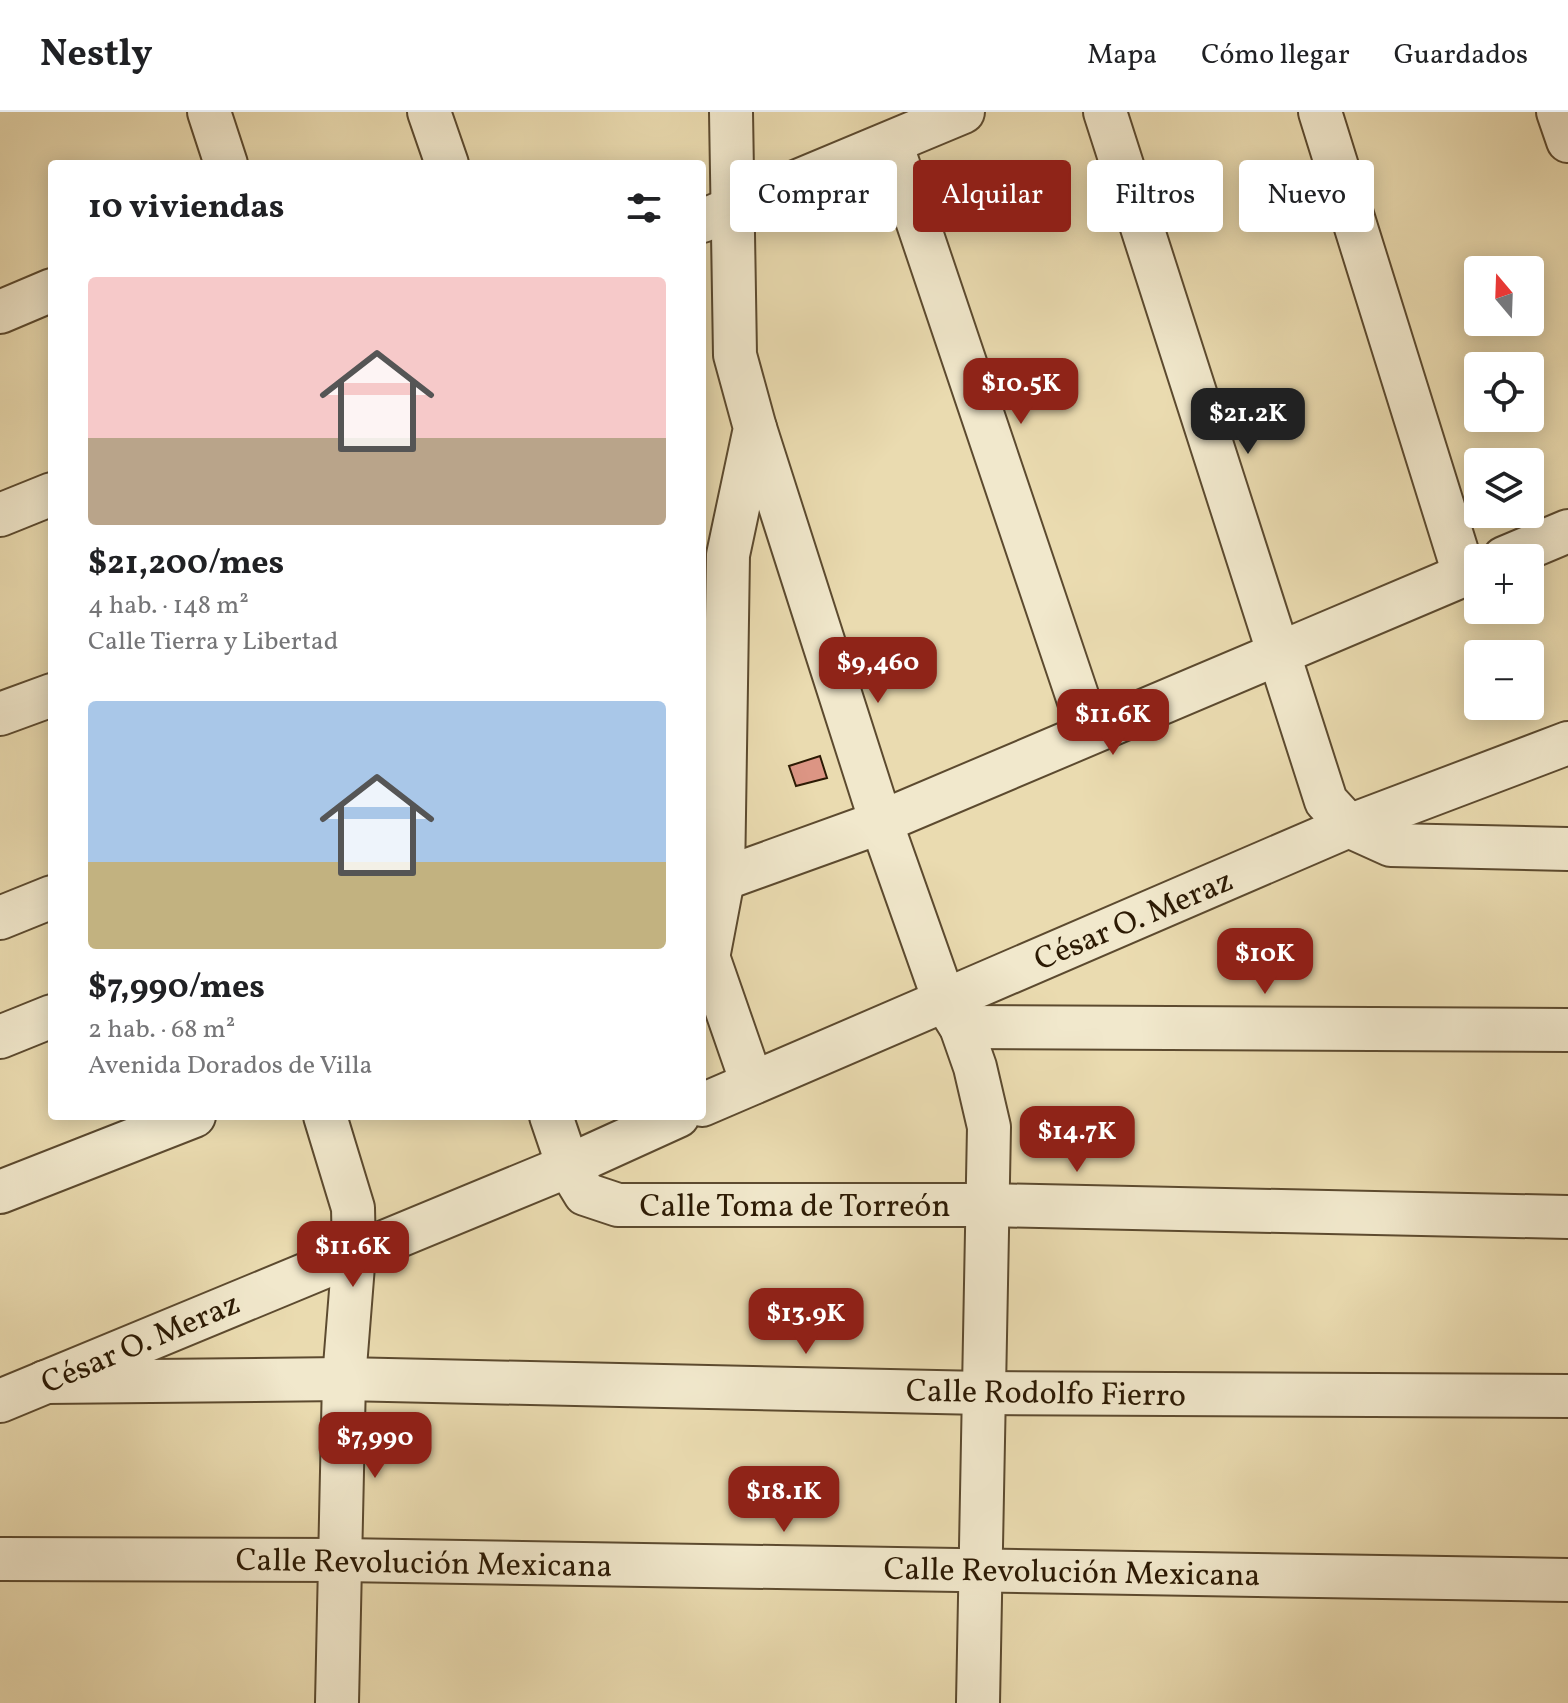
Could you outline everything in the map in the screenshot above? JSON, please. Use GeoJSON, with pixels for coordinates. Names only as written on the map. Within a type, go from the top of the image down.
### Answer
{"type":"FeatureCollection","features":[{"type":"Feature","properties":{"kind":"street"},"geometry":{"type":"LineString","coordinates":[[209,112],[225,160]]}},
{"type":"Feature","properties":{"kind":"street"},"geometry":{"type":"LineString","coordinates":[[429,112],[446,160]]}},
{"type":"Feature","properties":{"kind":"street"},"geometry":{"type":"LineString","coordinates":[[731,112],[717,215],[735,355],[755,428],[881,822],[952,1014],[975,1067],[989,1127],[978,1703]]}},
{"type":"Feature","properties":{"kind":"street"},"geometry":{"type":"LineString","coordinates":[[717,215],[963,112]]}},
{"type":"Feature","properties":{"kind":"street"},"geometry":{"type":"LineString","coordinates":[[1105,112],[1276,655],[1326,801],[1349,826],[1391,845],[1568,849]]}},
{"type":"Feature","properties":{"kind":"street"},"geometry":{"type":"LineString","coordinates":[[1320,112],[1464,550]]}},
{"type":"Feature","properties":{"kind":"street"},"geometry":{"type":"LineString","coordinates":[[1558,112],[1568,141]]}},
{"type":"Feature","properties":{"kind":"street"},"geometry":{"type":"LineString","coordinates":[[891,143],[1089,731]]}},
{"type":"Feature","properties":{"kind":"street"},"geometry":{"type":"LineString","coordinates":[[0,312],[48,292]]}},
{"type":"Feature","properties":{"kind":"street"},"geometry":{"type":"LineString","coordinates":[[706,944],[723,879],[728,555],[755,428]]}},
{"type":"Feature","properties":{"kind":"street"},"geometry":{"type":"LineString","coordinates":[[0,515],[48,496]]}},
{"type":"Feature","properties":{"kind":"street"},"geometry":{"type":"LineString","coordinates":[[1537,544],[1568,531]]}},
{"type":"Feature","properties":{"kind":"street"},"geometry":{"type":"LineString","coordinates":[[723,879],[881,822],[1464,574]]}},
{"type":"Feature","properties":{"kind":"street"},"geometry":{"type":"LineString","coordinates":[[0,714],[48,696]]}},
{"type":"Feature","properties":{"kind":"street","name":"César O. Meraz"},"geometry":{"type":"LineString","coordinates":[[706,1103],[752,1083],[952,1014],[1349,826],[1568,743]]}},
{"type":"Feature","properties":{"kind":"street"},"geometry":{"type":"LineString","coordinates":[[0,918],[48,899]]}},
{"type":"Feature","properties":{"kind":"street"},"geometry":{"type":"LineString","coordinates":[[706,951],[752,1083]]}},
{"type":"Feature","properties":{"kind":"street"},"geometry":{"type":"LineString","coordinates":[[952,1014],[1568,1030]]}},
{"type":"Feature","properties":{"kind":"street"},"geometry":{"type":"LineString","coordinates":[[0,1037],[48,1018]]}},
{"type":"Feature","properties":{"kind":"street"},"geometry":{"type":"LineString","coordinates":[[0,1192],[184,1120]]}},
{"type":"Feature","properties":{"kind":"street"},"geometry":{"type":"LineString","coordinates":[[326,1120],[353,1208],[354,1253],[344,1379],[337,1703]]}},
{"type":"Feature","properties":{"kind":"street","name":"Calle Toma de Torreón"},"geometry":{"type":"LineString","coordinates":[[552,1120],[568,1166],[585,1194],[618,1205],[987,1205],[1568,1217]]}},
{"type":"Feature","properties":{"kind":"street","name":"César O. Meraz"},"geometry":{"type":"LineString","coordinates":[[0,1401],[568,1166],[669,1120]]}},
{"type":"Feature","properties":{"kind":"street","name":"Calle Rodolfo Fierro"},"geometry":{"type":"LineString","coordinates":[[45,1382],[344,1379],[983,1393],[1568,1396]]}},
{"type":"Feature","properties":{"kind":"street","name":"Calle Revolución Mexicana"},"geometry":{"type":"LineString","coordinates":[[0,1559],[341,1560],[1568,1580]]}},
{"type":"Feature","properties":{"kind":"building"},"geometry":{"type":"Polygon","coordinates":[[[820,756],[827,778],[796,786],[789,766],[820,756]]]}}]}
